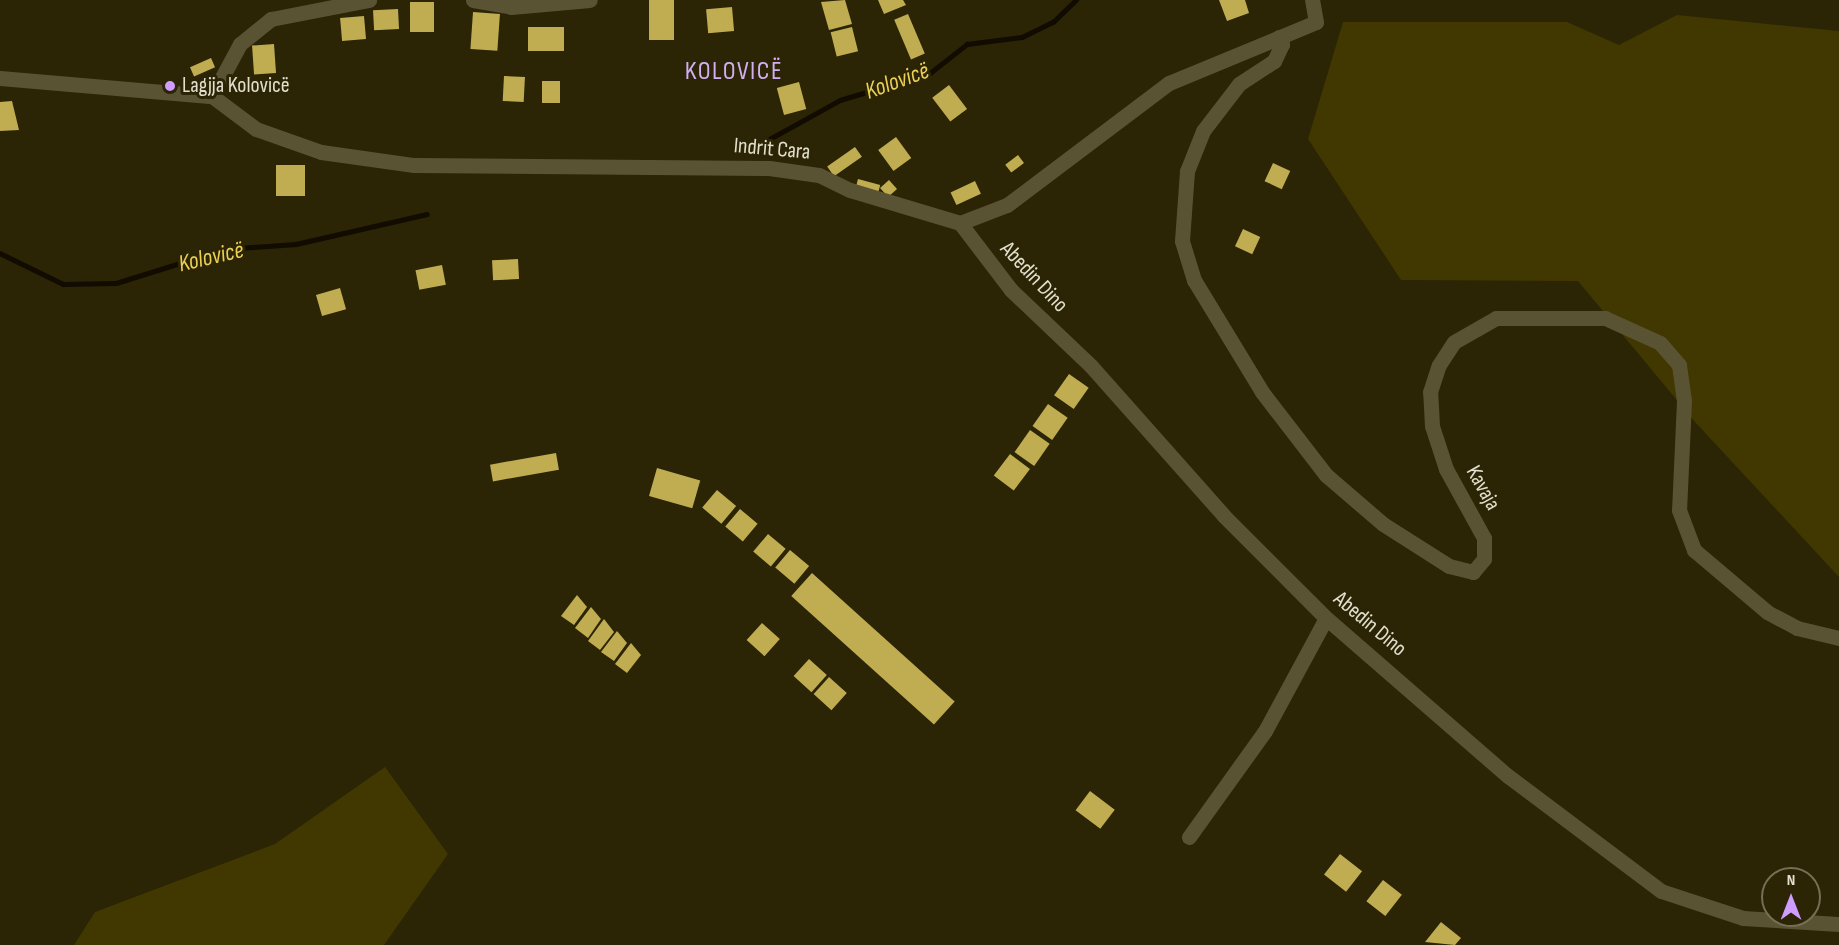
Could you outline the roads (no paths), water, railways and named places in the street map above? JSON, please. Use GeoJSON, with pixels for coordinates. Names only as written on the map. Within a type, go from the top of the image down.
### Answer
{"type":"FeatureCollection","features":[{"type":"Feature","properties":{"kind":"street"},"geometry":{"type":"LineString","coordinates":[[0,78],[212,96],[240,44],[271,19],[369,0]]}},
{"type":"Feature","properties":{"kind":"street"},"geometry":{"type":"LineString","coordinates":[[473,0],[511,7],[590,0]]}},
{"type":"Feature","properties":{"kind":"street"},"geometry":{"type":"LineString","coordinates":[[960,223],[1007,205],[1169,83],[1316,22],[1312,0]]}},
{"type":"Feature","properties":{"kind":"street","name":"Kavaja"},"geometry":{"type":"LineString","coordinates":[[1279,37],[1282,44],[1274,61],[1225,99],[1203,131],[1187,171],[1182,241],[1194,280],[1262,392],[1326,475],[1383,524],[1449,566],[1473,572],[1484,559],[1484,538],[1446,469],[1432,426],[1430,392],[1439,365],[1454,342],[1496,318],[1605,318],[1660,343],[1679,365],[1684,401],[1679,510],[1694,550],[1767,612],[1797,628],[1839,638]]}},
{"type":"Feature","properties":{"kind":"street","name":"Indrit Cara"},"geometry":{"type":"LineString","coordinates":[[212,96],[256,129],[321,153],[414,165],[769,168],[819,175],[850,190],[960,223]]}},
{"type":"Feature","properties":{"kind":"street","name":"Abedin Dino"},"geometry":{"type":"LineString","coordinates":[[960,223],[1011,290],[1091,366],[1224,516],[1326,618],[1508,776],[1661,891],[1743,918],[1839,924]]}},
{"type":"Feature","properties":{"kind":"street"},"geometry":{"type":"LineString","coordinates":[[1189,837],[1265,731],[1326,618]]}},
{"type":"Feature","properties":{"kind":"waterway","name":"Kolovicë"},"geometry":{"type":"LineString","coordinates":[[748,151],[840,100],[930,73],[967,44],[1022,37],[1053,22],[1076,0]]}},
{"type":"Feature","properties":{"kind":"waterway","name":"Kolovicë"},"geometry":{"type":"LineString","coordinates":[[0,253],[63,284],[116,283],[225,249],[296,244],[427,214]]}},
{"type":"Feature","properties":{"kind":"place","name":"Lagjja Kolovicë"},"geometry":{"type":"Point","coordinates":[170,86]}},
{"type":"Feature","properties":{"kind":"district","name":"KOLOVICË"},"geometry":{"type":"Point","coordinates":[734,72]}}]}
